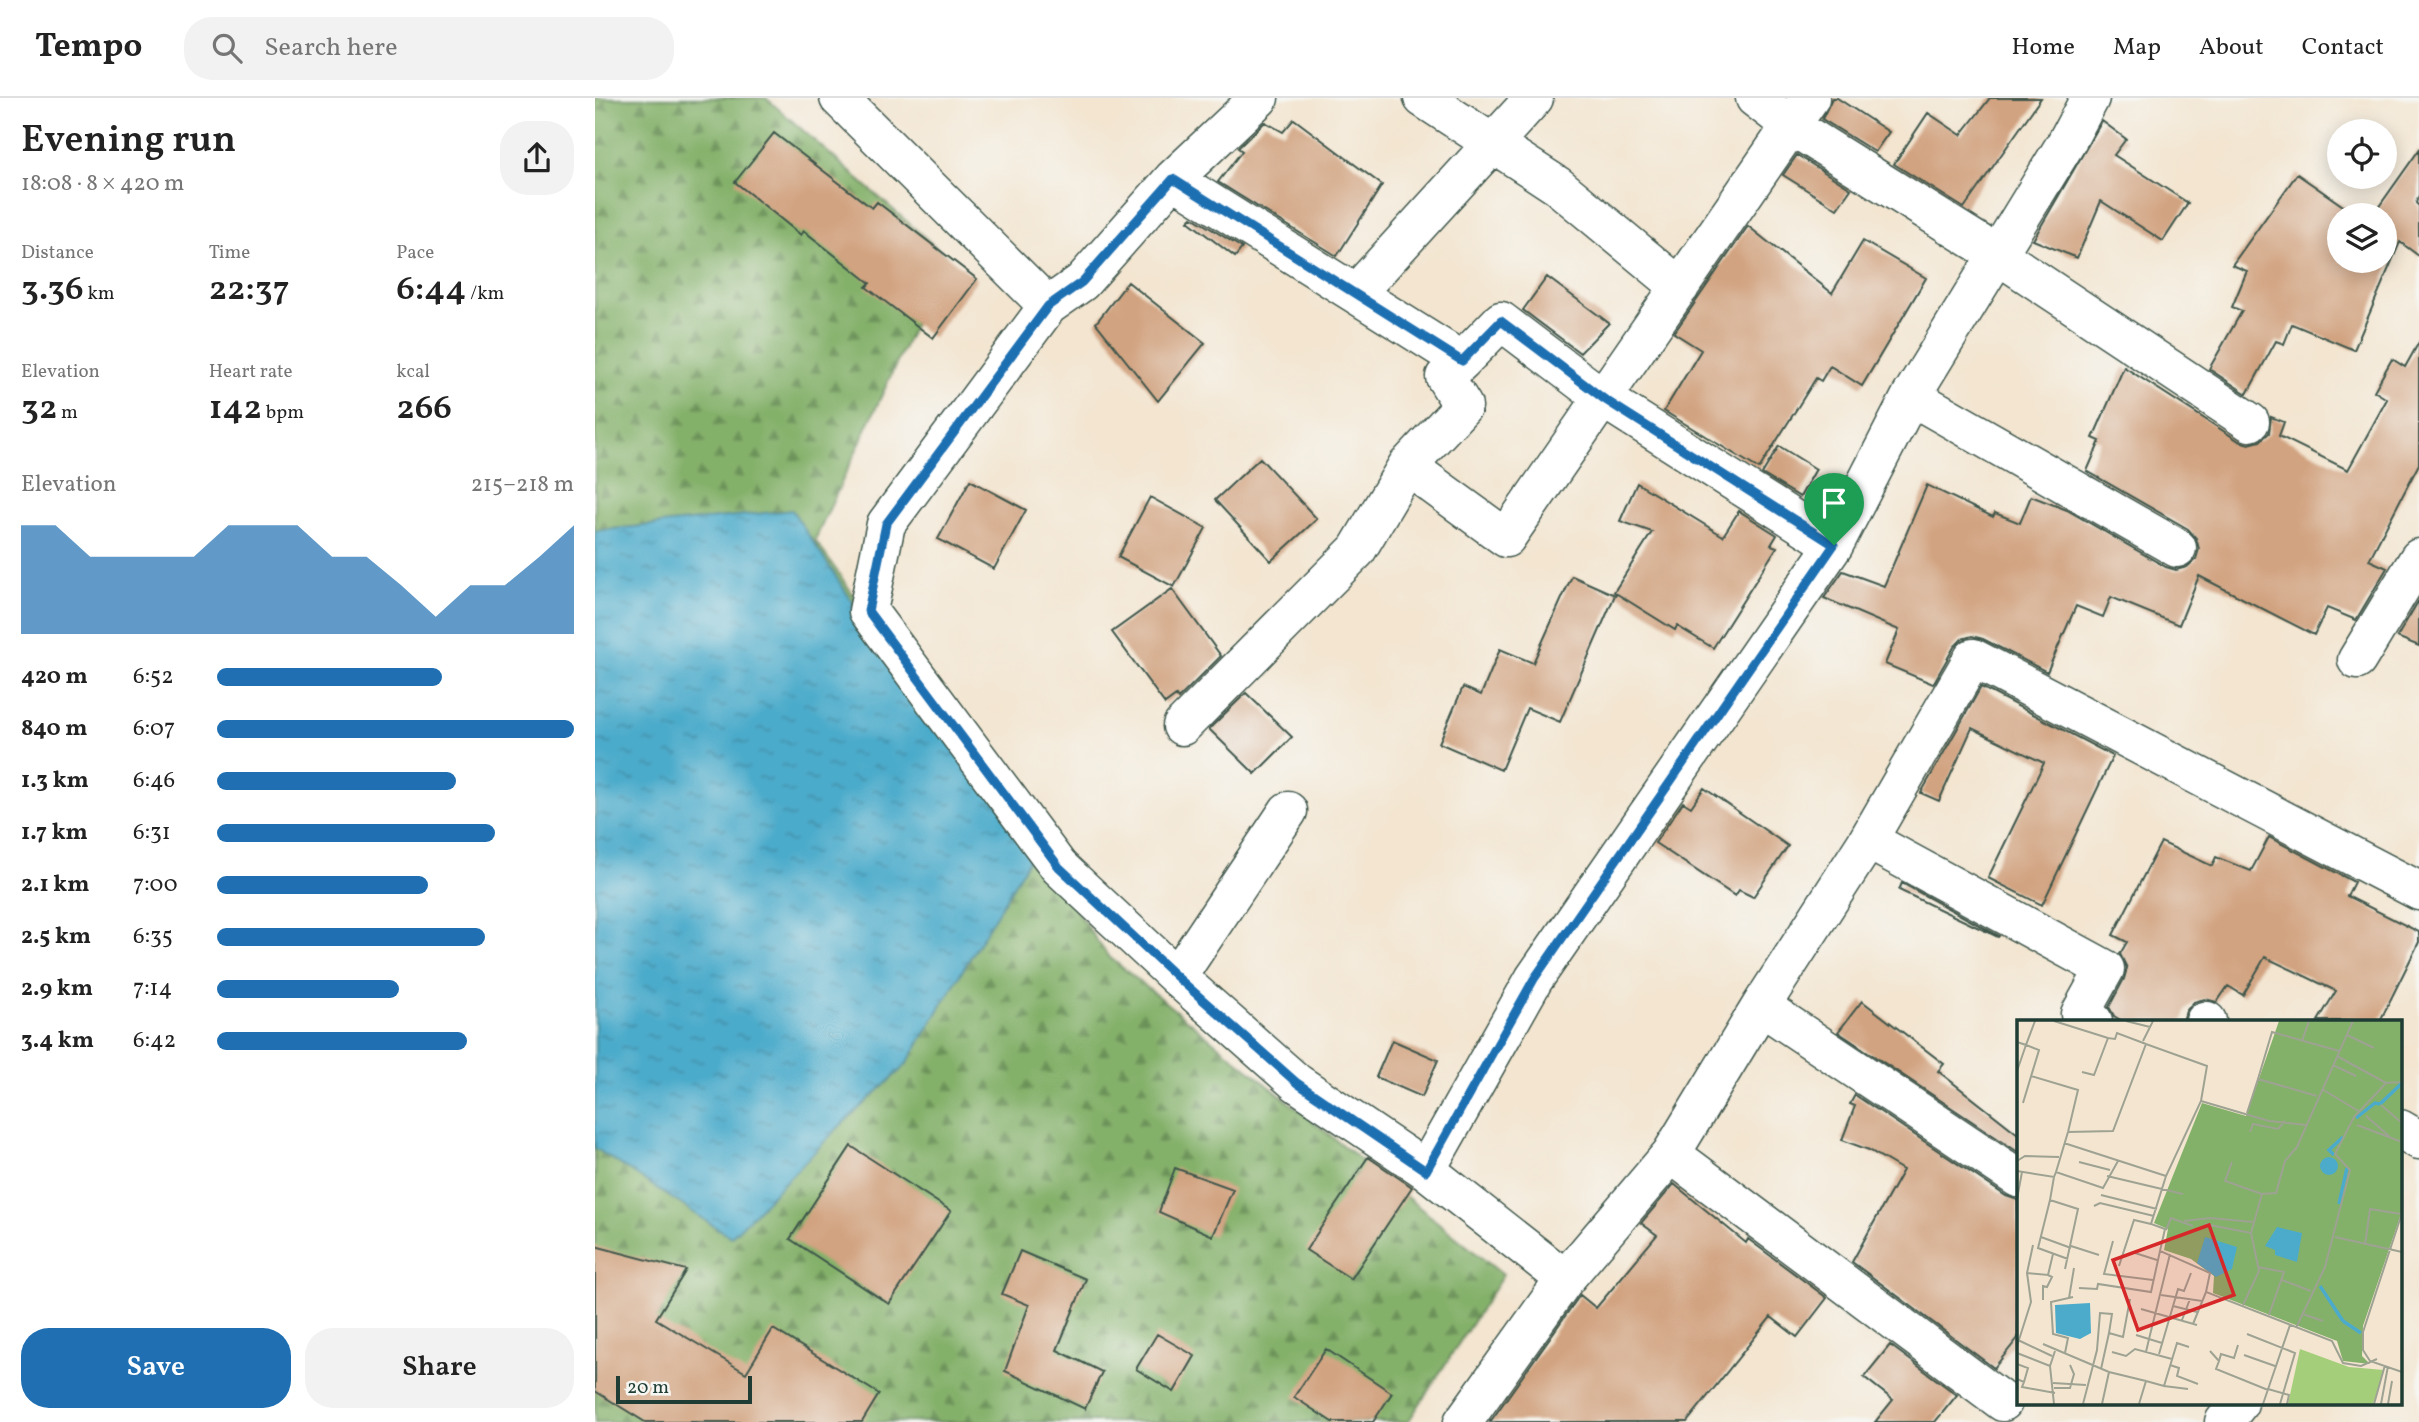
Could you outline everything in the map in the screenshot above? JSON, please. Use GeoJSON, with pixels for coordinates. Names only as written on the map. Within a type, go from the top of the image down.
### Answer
{"type":"FeatureCollection","features":[{"type":"Feature","properties":{"kind":"street"},"geometry":{"type":"LineString","coordinates":[[839,98],[1048,306]]}},
{"type":"Feature","properties":{"kind":"street"},"geometry":{"type":"LineString","coordinates":[[1259,98],[1173,179],[1082,282],[1048,306],[886,524],[868,611],[1059,867],[1177,977],[1297,1083],[1426,1171],[1565,1279]]}},
{"type":"Feature","properties":{"kind":"street"},"geometry":{"type":"LineString","coordinates":[[1423,98],[1558,186],[1680,287]]}},
{"type":"Feature","properties":{"kind":"street"},"geometry":{"type":"LineString","coordinates":[[1356,293],[1494,145],[1534,98]]}},
{"type":"Feature","properties":{"kind":"street"},"geometry":{"type":"LineString","coordinates":[[1755,98],[1800,111],[1998,255],[2250,422]]}},
{"type":"Feature","properties":{"kind":"street"},"geometry":{"type":"LineString","coordinates":[[1426,1171],[1534,979],[1834,545],[1911,396],[2090,98]]}},
{"type":"Feature","properties":{"kind":"street"},"geometry":{"type":"LineString","coordinates":[[1406,466],[1506,538],[1800,111]]}},
{"type":"Feature","properties":{"kind":"street"},"geometry":{"type":"LineString","coordinates":[[1173,179],[1462,361]]}},
{"type":"Feature","properties":{"kind":"street"},"geometry":{"type":"LineString","coordinates":[[1182,726],[1357,550],[1406,466],[1464,406],[1445,377],[1501,321],[1604,399],[1834,545]]}},
{"type":"Feature","properties":{"kind":"street"},"geometry":{"type":"LineString","coordinates":[[1911,396],[2177,548]]}},
{"type":"Feature","properties":{"kind":"street"},"geometry":{"type":"LineString","coordinates":[[2357,660],[2419,558]]}},
{"type":"Feature","properties":{"kind":"street"},"geometry":{"type":"LineString","coordinates":[[1463,1422],[1565,1279],[1671,1154],[1761,1006],[1868,841],[1973,658],[2419,891]]}},
{"type":"Feature","properties":{"kind":"street"},"geometry":{"type":"LineString","coordinates":[[1177,977],[1288,811]]}},
{"type":"Feature","properties":{"kind":"street"},"geometry":{"type":"LineString","coordinates":[[1868,841],[2105,969],[2080,1014],[2091,1020]]}},
{"type":"Feature","properties":{"kind":"street"},"geometry":{"type":"LineString","coordinates":[[1761,1006],[2017,1177]]}},
{"type":"Feature","properties":{"kind":"street"},"geometry":{"type":"LineString","coordinates":[[2401,1130],[2419,1140]]}},
{"type":"Feature","properties":{"kind":"street"},"geometry":{"type":"LineString","coordinates":[[1671,1154],[2003,1402]]}},
{"type":"Feature","properties":{"kind":"street"},"geometry":{"type":"LineString","coordinates":[[2224,1422],[2238,1404]]}},
{"type":"Feature","properties":{"kind":"green space"},"geometry":{"type":"Polygon","coordinates":[[[595,98],[766,98],[946,256],[815,540],[1108,956],[1503,1275],[1408,1422],[595,1422],[595,98]]]}},
{"type":"Feature","properties":{"kind":"water"},"geometry":{"type":"Polygon","coordinates":[[[792,510],[914,695],[1034,851],[906,1065],[839,1127],[731,1237],[595,1148],[595,531],[792,510]]]}},
{"type":"Feature","properties":{"kind":"building"},"geometry":{"type":"Polygon","coordinates":[[[1832,98],[1837,98],[1889,132],[1875,152],[1822,119],[1832,98]]]}},
{"type":"Feature","properties":{"kind":"building"},"geometry":{"type":"Polygon","coordinates":[[[1990,98],[2041,98],[1964,208],[1894,164],[1928,113],[1961,135],[1990,98]]]}},
{"type":"Feature","properties":{"kind":"building"},"geometry":{"type":"Polygon","coordinates":[[[1294,119],[1382,185],[1337,256],[1218,182],[1242,151],[1238,148],[1265,122],[1283,132],[1294,119]]]}},
{"type":"Feature","properties":{"kind":"building"},"geometry":{"type":"Polygon","coordinates":[[[2102,121],[2126,139],[2114,155],[2188,203],[2163,241],[2101,201],[2077,258],[2033,240],[2102,121]]]}},
{"type":"Feature","properties":{"kind":"building"},"geometry":{"type":"Polygon","coordinates":[[[774,133],[872,208],[877,202],[977,279],[933,338],[866,287],[870,283],[804,231],[801,235],[735,182],[774,133]]]}},
{"type":"Feature","properties":{"kind":"building"},"geometry":{"type":"Polygon","coordinates":[[[2419,150],[2419,195],[2416,203],[2419,206],[2419,256],[2400,242],[2397,249],[2397,203],[2381,203],[2391,189],[2397,189],[2397,181],[2419,150]]]}},
{"type":"Feature","properties":{"kind":"building"},"geometry":{"type":"Polygon","coordinates":[[[1797,155],[1851,189],[1837,209],[1783,175],[1797,155]]]}},
{"type":"Feature","properties":{"kind":"building"},"geometry":{"type":"Polygon","coordinates":[[[2297,174],[2339,203],[2327,203],[2327,273],[2387,273],[2354,350],[2292,324],[2284,344],[2276,341],[2247,394],[2209,369],[2242,311],[2232,307],[2247,271],[2232,265],[2297,174]]]}},
{"type":"Feature","properties":{"kind":"building"},"geometry":{"type":"Polygon","coordinates":[[[1192,217],[1242,248],[1235,257],[1188,221],[1192,217]]]}},
{"type":"Feature","properties":{"kind":"building"},"geometry":{"type":"Polygon","coordinates":[[[1748,226],[1832,293],[1863,241],[1926,278],[1862,386],[1830,366],[1821,381],[1816,378],[1759,469],[1664,411],[1701,350],[1674,333],[1748,226]]]}},
{"type":"Feature","properties":{"kind":"building"},"geometry":{"type":"Polygon","coordinates":[[[1547,277],[1609,323],[1580,353],[1523,310],[1547,277]]]}},
{"type":"Feature","properties":{"kind":"building"},"geometry":{"type":"Polygon","coordinates":[[[1128,282],[1205,343],[1158,401],[1096,323],[1128,282]]]}},
{"type":"Feature","properties":{"kind":"building"},"geometry":{"type":"Polygon","coordinates":[[[2419,342],[2419,464],[2369,560],[2387,568],[2356,620],[2327,608],[2314,635],[2199,576],[2179,625],[2111,597],[2103,617],[2076,606],[2047,672],[1972,636],[1962,639],[1954,647],[1933,684],[1885,664],[1899,630],[1824,598],[1843,571],[1884,586],[1927,485],[1993,517],[1995,513],[2020,523],[2031,496],[2067,510],[2166,567],[2176,570],[2187,567],[2196,559],[2199,549],[2196,538],[2188,529],[2087,471],[2100,441],[2093,438],[2124,367],[2239,441],[2249,444],[2260,441],[2269,433],[2271,417],[2284,422],[2279,436],[2348,470],[2387,399],[2374,391],[2392,359],[2405,367],[2419,342]]]}},
{"type":"Feature","properties":{"kind":"building"},"geometry":{"type":"Polygon","coordinates":[[[1779,446],[1816,469],[1800,497],[1762,474],[1779,446]]]}},
{"type":"Feature","properties":{"kind":"building"},"geometry":{"type":"Polygon","coordinates":[[[1260,458],[1317,519],[1271,561],[1215,500],[1260,458]]]}},
{"type":"Feature","properties":{"kind":"building"},"geometry":{"type":"Polygon","coordinates":[[[970,480],[1026,510],[994,569],[938,539],[970,480]]]}},
{"type":"Feature","properties":{"kind":"building"},"geometry":{"type":"Polygon","coordinates":[[[1637,483],[1723,536],[1739,511],[1777,535],[1771,545],[1777,547],[1713,648],[1677,626],[1675,630],[1614,592],[1652,532],[1620,521],[1637,483]]]}},
{"type":"Feature","properties":{"kind":"building"},"geometry":{"type":"Polygon","coordinates":[[[1150,497],[1206,528],[1174,587],[1118,557],[1150,497]]]}},
{"type":"Feature","properties":{"kind":"building"},"geometry":{"type":"Polygon","coordinates":[[[1572,576],[1615,595],[1560,722],[1527,708],[1501,770],[1439,743],[1463,687],[1481,695],[1500,649],[1533,663],[1572,576]]]}},
{"type":"Feature","properties":{"kind":"building"},"geometry":{"type":"Polygon","coordinates":[[[1172,589],[1221,656],[1178,699],[1176,696],[1165,704],[1112,632],[1172,589]]]}},
{"type":"Feature","properties":{"kind":"building"},"geometry":{"type":"Polygon","coordinates":[[[2419,600],[2419,646],[2397,637],[2419,600]]]}},
{"type":"Feature","properties":{"kind":"building"},"geometry":{"type":"Polygon","coordinates":[[[1981,687],[2113,756],[2042,905],[1988,878],[2044,763],[1972,728],[1939,801],[1921,793],[1981,687]]]}},
{"type":"Feature","properties":{"kind":"building"},"geometry":{"type":"Polygon","coordinates":[[[1246,693],[1292,737],[1255,774],[1209,729],[1246,693]]]}},
{"type":"Feature","properties":{"kind":"building"},"geometry":{"type":"Polygon","coordinates":[[[1704,788],[1788,846],[1753,897],[1739,890],[1735,896],[1655,843],[1683,802],[1691,807],[1704,788]]]}},
{"type":"Feature","properties":{"kind":"building"},"geometry":{"type":"Polygon","coordinates":[[[2269,837],[2354,882],[2347,896],[2419,932],[2419,942],[2380,1020],[2319,1020],[2336,991],[2265,957],[2243,995],[2228,986],[2217,1002],[2205,999],[2194,1002],[2186,1011],[2183,1020],[2120,1020],[2114,1016],[2109,1007],[2124,979],[2127,968],[2120,954],[2127,942],[2113,935],[2161,842],[2212,866],[2216,857],[2251,871],[2269,837]]]}},
{"type":"Feature","properties":{"kind":"building"},"geometry":{"type":"Polygon","coordinates":[[[1902,883],[1999,936],[1899,890],[1902,883]]]}},
{"type":"Feature","properties":{"kind":"building"},"geometry":{"type":"Polygon","coordinates":[[[1862,1001],[1944,1064],[1938,1071],[2017,1133],[2017,1151],[1838,1032],[1862,1001]]]}},
{"type":"Feature","properties":{"kind":"building"},"geometry":{"type":"Polygon","coordinates":[[[1392,1040],[1438,1060],[1422,1097],[1376,1077],[1392,1040]]]}},
{"type":"Feature","properties":{"kind":"building"},"geometry":{"type":"Polygon","coordinates":[[[1855,1095],[2006,1196],[2017,1200],[2017,1339],[1994,1368],[1852,1262],[1903,1170],[1869,1150],[1842,1140],[1855,1106],[1850,1104],[1855,1095]]]}},
{"type":"Feature","properties":{"kind":"building"},"geometry":{"type":"Polygon","coordinates":[[[851,1146],[951,1211],[889,1304],[790,1239],[851,1146]]]}},
{"type":"Feature","properties":{"kind":"building"},"geometry":{"type":"Polygon","coordinates":[[[1368,1157],[1412,1187],[1351,1279],[1306,1250],[1368,1157]]]}},
{"type":"Feature","properties":{"kind":"building"},"geometry":{"type":"Polygon","coordinates":[[[1175,1168],[1233,1189],[1213,1236],[1159,1212],[1175,1168]]]}},
{"type":"Feature","properties":{"kind":"building"},"geometry":{"type":"Polygon","coordinates":[[[1674,1184],[1746,1243],[1748,1239],[1827,1298],[1797,1337],[1771,1317],[1687,1422],[1490,1422],[1580,1295],[1596,1308],[1657,1235],[1641,1223],[1674,1184]]]}},
{"type":"Feature","properties":{"kind":"building"},"geometry":{"type":"Polygon","coordinates":[[[595,1246],[686,1270],[656,1319],[746,1373],[773,1329],[879,1394],[862,1422],[645,1422],[595,1391],[595,1246]]]}},
{"type":"Feature","properties":{"kind":"building"},"geometry":{"type":"Polygon","coordinates":[[[1020,1251],[1086,1279],[1057,1350],[1102,1372],[1085,1409],[1005,1371],[1029,1305],[1002,1294],[1020,1251]]]}},
{"type":"Feature","properties":{"kind":"building"},"geometry":{"type":"Polygon","coordinates":[[[1157,1334],[1195,1356],[1174,1392],[1136,1369],[1157,1334]]]}},
{"type":"Feature","properties":{"kind":"building"},"geometry":{"type":"Polygon","coordinates":[[[1890,1345],[1957,1395],[1935,1422],[1875,1422],[1893,1400],[1864,1377],[1890,1345]]]}},
{"type":"Feature","properties":{"kind":"building"},"geometry":{"type":"Polygon","coordinates":[[[1326,1349],[1392,1393],[1373,1422],[1332,1422],[1294,1397],[1326,1349]]]}},
{"type":"Feature","properties":{"kind":"route"},"geometry":{"type":"LineString","coordinates":[[1173,179],[1462,361],[1501,321],[1604,399],[1834,545],[1534,979],[1426,1171],[1297,1083],[1177,977],[1059,867],[868,611],[886,524],[1048,306],[1082,282],[1173,179]]}}]}
